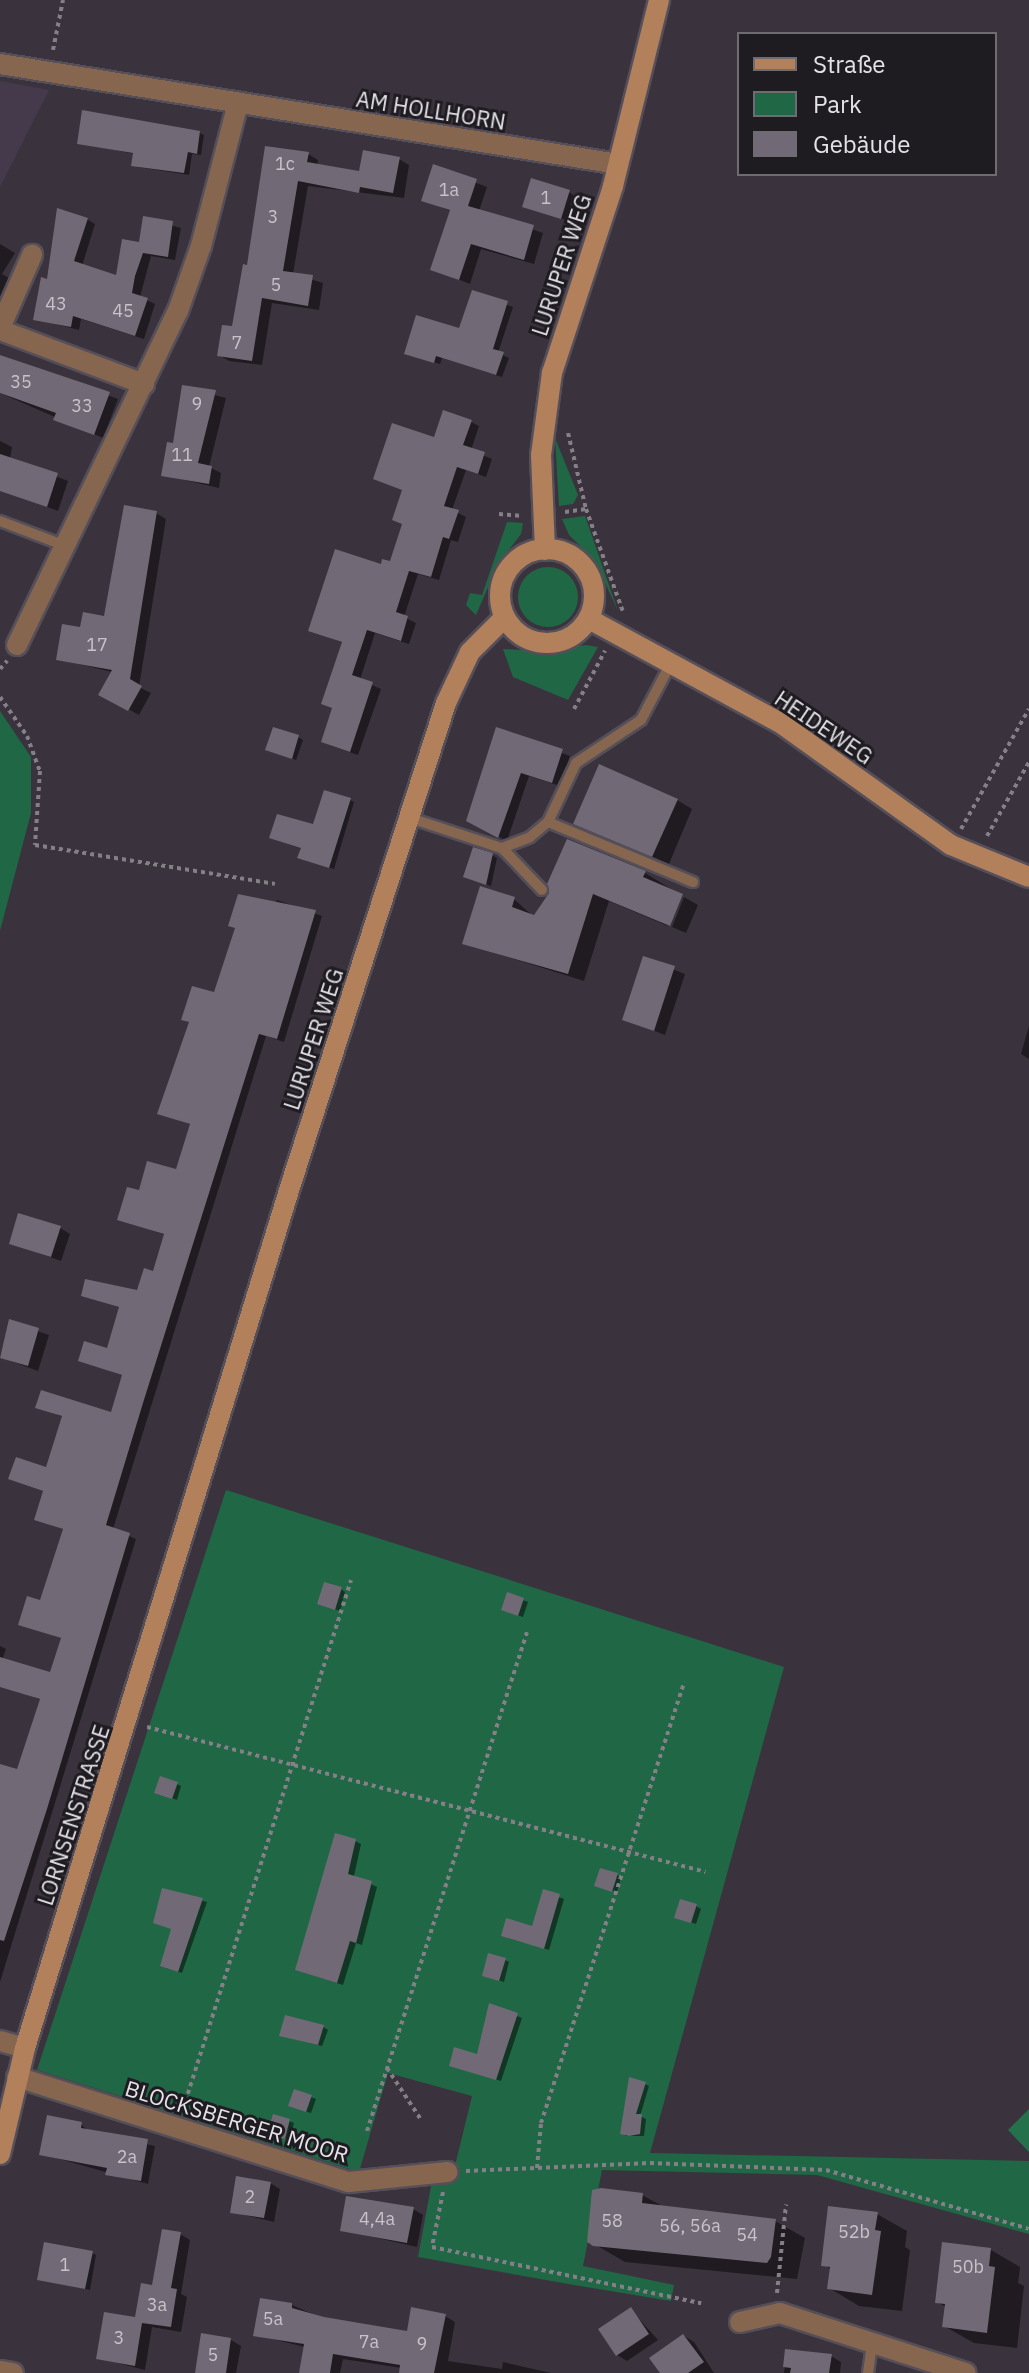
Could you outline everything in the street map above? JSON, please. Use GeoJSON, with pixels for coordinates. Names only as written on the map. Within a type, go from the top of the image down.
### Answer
{"type":"FeatureCollection","features":[{"type":"Feature","properties":{"kind":"street","name":"LURUPER WEG"},"geometry":{"type":"LineString","coordinates":[[545,550],[541,455],[547,397],[618,164],[659,0]]}},
{"type":"Feature","properties":{"kind":"street","name":"AM HOLLHORN"},"geometry":{"type":"LineString","coordinates":[[0,64],[618,164]]}},
{"type":"Feature","properties":{"kind":"street"},"geometry":{"type":"LineString","coordinates":[[17,645],[144,384],[198,257],[238,103]]}},
{"type":"Feature","properties":{"kind":"street"},"geometry":{"type":"LineString","coordinates":[[32,255],[0,329],[144,384]]}},
{"type":"Feature","properties":{"kind":"street"},"geometry":{"type":"LineString","coordinates":[[545,550],[578,560],[589,573],[594,606],[589,619],[563,639],[545,641],[528,639],[505,617],[499,603],[507,569],[517,559],[545,550]]}},
{"type":"Feature","properties":{"kind":"street","name":"LURUPER WEG"},"geometry":{"type":"LineString","coordinates":[[199,1492],[294,1173],[458,672],[478,640],[505,617]]}},
{"type":"Feature","properties":{"kind":"street","name":"HEIDEWEG"},"geometry":{"type":"LineString","coordinates":[[589,619],[779,722],[951,845],[1029,877]]}},
{"type":"Feature","properties":{"kind":"street","name":"LORNSENSTRASSE"},"geometry":{"type":"LineString","coordinates":[[0,2154],[25,2048],[199,1492]]}},
{"type":"Feature","properties":{"kind":"street"},"geometry":{"type":"LineString","coordinates":[[0,2041],[25,2048]]}},
{"type":"Feature","properties":{"kind":"street","name":"BLOCKSBERGER MOOR"},"geometry":{"type":"LineString","coordinates":[[17,2077],[349,2182],[447,2172]]}},
{"type":"Feature","properties":{"kind":"street"},"geometry":{"type":"LineString","coordinates":[[740,2322],[780,2313],[966,2373]]}},
{"type":"Feature","properties":{"kind":"street"},"geometry":{"type":"LineString","coordinates":[[0,2371],[13,2373]]}},
{"type":"Feature","properties":{"kind":"lane"},"geometry":{"type":"LineString","coordinates":[[0,521],[63,545]]}},
{"type":"Feature","properties":{"kind":"lane"},"geometry":{"type":"LineString","coordinates":[[502,848],[530,837],[548,822],[576,763],[641,720],[670,665]]}},
{"type":"Feature","properties":{"kind":"lane"},"geometry":{"type":"LineString","coordinates":[[410,818],[502,848],[542,890]]}},
{"type":"Feature","properties":{"kind":"lane"},"geometry":{"type":"LineString","coordinates":[[548,822],[693,882]]}},
{"type":"Feature","properties":{"kind":"lane"},"geometry":{"type":"LineString","coordinates":[[868,2373],[872,2343]]}},
{"type":"Feature","properties":{"kind":"path"},"geometry":{"type":"LineString","coordinates":[[49,72],[63,0]]}},
{"type":"Feature","properties":{"kind":"path"},"geometry":{"type":"LineString","coordinates":[[567,420],[586,509],[624,615]]}},
{"type":"Feature","properties":{"kind":"path"},"geometry":{"type":"LineString","coordinates":[[561,513],[586,509]]}},
{"type":"Feature","properties":{"kind":"path"},"geometry":{"type":"LineString","coordinates":[[499,514],[523,516]]}},
{"type":"Feature","properties":{"kind":"path"},"geometry":{"type":"LineString","coordinates":[[574,709],[606,649]]}},
{"type":"Feature","properties":{"kind":"path"},"geometry":{"type":"LineString","coordinates":[[0,697],[27,736],[40,771],[35,845],[275,884]]}},
{"type":"Feature","properties":{"kind":"path"},"geometry":{"type":"LineString","coordinates":[[951,845],[1029,709]]}},
{"type":"Feature","properties":{"kind":"path"},"geometry":{"type":"LineString","coordinates":[[976,856],[1029,762]]}},
{"type":"Feature","properties":{"kind":"path"},"geometry":{"type":"LineString","coordinates":[[177,2127],[351,1580]]}},
{"type":"Feature","properties":{"kind":"path"},"geometry":{"type":"LineString","coordinates":[[367,2131],[527,1632]]}},
{"type":"Feature","properties":{"kind":"path"},"geometry":{"type":"LineString","coordinates":[[537,2168],[541,2123],[684,1682]]}},
{"type":"Feature","properties":{"kind":"path"},"geometry":{"type":"LineString","coordinates":[[144,1726],[706,1872]]}},
{"type":"Feature","properties":{"kind":"path"},"geometry":{"type":"LineString","coordinates":[[387,2068],[420,2118]]}},
{"type":"Feature","properties":{"kind":"path"},"geometry":{"type":"LineString","coordinates":[[701,2303],[432,2247],[447,2172],[650,2163],[826,2170],[1029,2229]]}},
{"type":"Feature","properties":{"kind":"path"},"geometry":{"type":"LineString","coordinates":[[780,2313],[777,2289],[786,2204]]}},
{"type":"Feature","properties":{"kind":"shaded area"},"geometry":{"type":"Polygon","coordinates":[[[0,81],[49,90],[0,187],[0,81]]]}},
{"type":"Feature","properties":{"kind":"green space"},"geometry":{"type":"Polygon","coordinates":[[[555,438],[578,495],[573,504],[559,506],[555,438]]]}},
{"type":"Feature","properties":{"kind":"green space"},"geometry":{"type":"Polygon","coordinates":[[[585,516],[618,611],[595,561],[569,535],[562,519],[585,516]]]}},
{"type":"Feature","properties":{"kind":"green space"},"geometry":{"type":"Polygon","coordinates":[[[507,522],[523,523],[521,534],[498,564],[476,615],[466,605],[470,593],[482,595],[507,522]]]}},
{"type":"Feature","properties":{"kind":"green space"},"geometry":{"type":"Polygon","coordinates":[[[548,567],[560,569],[569,576],[576,585],[576,609],[569,618],[560,625],[548,627],[536,625],[527,618],[520,609],[518,597],[520,585],[527,576],[536,569],[548,567]]]}},
{"type":"Feature","properties":{"kind":"green space"},"geometry":{"type":"Polygon","coordinates":[[[586,645],[598,647],[568,700],[513,677],[503,649],[547,651],[586,645]]]}},
{"type":"Feature","properties":{"kind":"green space"},"geometry":{"type":"Polygon","coordinates":[[[0,711],[31,757],[31,813],[0,931],[0,711]]]}},
{"type":"Feature","properties":{"kind":"green space"},"geometry":{"type":"Polygon","coordinates":[[[226,1490],[784,1667],[650,2153],[1029,2161],[1029,2234],[817,2175],[602,2170],[583,2266],[674,2285],[671,2301],[574,2285],[418,2257],[432,2181],[452,2178],[472,2096],[388,2073],[359,2172],[37,2070],[226,1490]]]}},
{"type":"Feature","properties":{"kind":"green space"},"geometry":{"type":"Polygon","coordinates":[[[1029,2109],[1029,2152],[1008,2130],[1029,2109]]]}},
{"type":"Feature","properties":{"kind":"building"},"geometry":{"type":"Polygon","coordinates":[[[82,110],[200,131],[197,154],[188,152],[184,173],[131,166],[133,153],[77,144],[82,110]]]}},
{"type":"Feature","properties":{"kind":"building"},"geometry":{"type":"Polygon","coordinates":[[[265,146],[309,152],[307,162],[359,171],[363,150],[400,157],[393,193],[360,187],[359,193],[298,181],[283,271],[313,275],[308,306],[262,298],[252,361],[217,356],[222,325],[232,326],[243,264],[247,265],[265,146]]]}},
{"type":"Feature","properties":{"kind":"building"},"geometry":{"type":"Polygon","coordinates":[[[433,164],[477,179],[468,206],[534,225],[524,260],[471,244],[459,280],[430,270],[450,210],[421,201],[433,164]]]}},
{"type":"Feature","properties":{"kind":"building"},"geometry":{"type":"Polygon","coordinates":[[[531,178],[570,190],[561,219],[522,207],[531,178]]]}},
{"type":"Feature","properties":{"kind":"building"},"geometry":{"type":"Polygon","coordinates":[[[57,208],[88,218],[74,261],[116,275],[122,239],[139,242],[143,216],[173,221],[168,257],[143,253],[135,276],[132,293],[148,298],[135,336],[73,316],[71,327],[33,320],[41,277],[47,279],[57,208]]]}},
{"type":"Feature","properties":{"kind":"building"},"geometry":{"type":"Polygon","coordinates":[[[472,290],[508,301],[493,349],[504,352],[496,375],[436,356],[434,363],[404,354],[416,315],[459,328],[472,290]]]}},
{"type":"Feature","properties":{"kind":"building"},"geometry":{"type":"Polygon","coordinates":[[[0,355],[110,392],[94,435],[53,420],[56,413],[0,393],[0,355]]]}},
{"type":"Feature","properties":{"kind":"building"},"geometry":{"type":"Polygon","coordinates":[[[182,385],[216,390],[198,463],[212,466],[209,484],[161,476],[167,442],[173,443],[182,385]]]}},
{"type":"Feature","properties":{"kind":"building"},"geometry":{"type":"Polygon","coordinates":[[[443,410],[472,420],[463,445],[485,452],[478,474],[457,467],[444,506],[459,510],[449,539],[443,537],[431,577],[409,571],[396,612],[408,616],[401,641],[367,630],[352,675],[373,682],[350,752],[321,742],[332,708],[321,704],[342,642],[308,631],[335,549],[381,564],[382,559],[390,561],[402,524],[392,520],[402,490],[373,479],[392,423],[434,437],[443,410]]]}},
{"type":"Feature","properties":{"kind":"building"},"geometry":{"type":"Polygon","coordinates":[[[0,454],[58,473],[47,507],[0,491],[0,454]]]}},
{"type":"Feature","properties":{"kind":"building"},"geometry":{"type":"Polygon","coordinates":[[[124,505],[157,511],[130,679],[142,686],[128,711],[98,695],[112,670],[56,660],[62,624],[80,627],[83,612],[104,616],[124,505]]]}},
{"type":"Feature","properties":{"kind":"building"},"geometry":{"type":"Polygon","coordinates":[[[273,727],[299,735],[292,759],[265,750],[273,727]]]}},
{"type":"Feature","properties":{"kind":"building"},"geometry":{"type":"Polygon","coordinates":[[[496,727],[563,749],[552,783],[521,773],[498,838],[466,821],[496,727]]]}},
{"type":"Feature","properties":{"kind":"building"},"geometry":{"type":"Polygon","coordinates":[[[599,764],[678,799],[652,857],[573,824],[599,764]]]}},
{"type":"Feature","properties":{"kind":"building"},"geometry":{"type":"Polygon","coordinates":[[[324,790],[351,798],[329,868],[297,858],[301,848],[269,838],[277,814],[313,824],[324,790]]]}},
{"type":"Feature","properties":{"kind":"building"},"geometry":{"type":"Polygon","coordinates":[[[567,839],[646,871],[643,877],[683,894],[670,926],[593,894],[568,974],[462,944],[480,886],[515,897],[512,907],[534,915],[549,893],[547,884],[567,839]]]}},
{"type":"Feature","properties":{"kind":"building"},"geometry":{"type":"Polygon","coordinates":[[[473,847],[493,853],[486,885],[463,877],[473,847]]]}},
{"type":"Feature","properties":{"kind":"building"},"geometry":{"type":"Polygon","coordinates":[[[238,894],[316,910],[277,1039],[259,1034],[106,1525],[130,1533],[4,1941],[0,1940],[0,1764],[17,1769],[40,1699],[0,1687],[0,1657],[50,1672],[61,1638],[18,1625],[27,1596],[40,1600],[63,1529],[34,1520],[43,1491],[8,1479],[16,1457],[46,1467],[62,1416],[35,1408],[41,1390],[111,1412],[122,1375],[78,1361],[84,1341],[107,1348],[119,1307],[81,1296],[85,1279],[137,1290],[144,1268],[153,1271],[164,1234],[117,1220],[127,1187],[139,1190],[147,1161],[176,1169],[190,1124],[157,1114],[189,1022],[181,1020],[192,986],[214,992],[235,928],[228,926],[238,894]]]}},
{"type":"Feature","properties":{"kind":"building"},"geometry":{"type":"Polygon","coordinates":[[[643,956],[675,966],[654,1031],[622,1020],[643,956]]]}},
{"type":"Feature","properties":{"kind":"building"},"geometry":{"type":"Polygon","coordinates":[[[18,1213],[61,1226],[51,1257],[9,1244],[18,1213]]]}},
{"type":"Feature","properties":{"kind":"building"},"geometry":{"type":"Polygon","coordinates":[[[9,1319],[39,1328],[28,1366],[0,1358],[9,1319]]]}},
{"type":"Feature","properties":{"kind":"building"},"geometry":{"type":"Polygon","coordinates":[[[324,1582],[342,1587],[335,1610],[317,1604],[324,1582]]]}},
{"type":"Feature","properties":{"kind":"building"},"geometry":{"type":"Polygon","coordinates":[[[507,1592],[524,1598],[518,1616],[501,1610],[507,1592]]]}},
{"type":"Feature","properties":{"kind":"building"},"geometry":{"type":"Polygon","coordinates":[[[160,1776],[178,1782],[172,1799],[154,1793],[160,1776]]]}},
{"type":"Feature","properties":{"kind":"building"},"geometry":{"type":"Polygon","coordinates":[[[335,1833],[356,1839],[348,1874],[372,1881],[356,1943],[350,1941],[337,1983],[295,1970],[335,1833]]]}},
{"type":"Feature","properties":{"kind":"building"},"geometry":{"type":"Polygon","coordinates":[[[600,1868],[618,1873],[612,1892],[594,1886],[600,1868]]]}},
{"type":"Feature","properties":{"kind":"building"},"geometry":{"type":"Polygon","coordinates":[[[162,1888],[203,1898],[178,1972],[160,1966],[171,1929],[153,1923],[162,1888]]]}},
{"type":"Feature","properties":{"kind":"building"},"geometry":{"type":"Polygon","coordinates":[[[543,1889],[560,1894],[544,1949],[501,1936],[506,1918],[532,1926],[543,1889]]]}},
{"type":"Feature","properties":{"kind":"building"},"geometry":{"type":"Polygon","coordinates":[[[680,1899],[697,1904],[691,1923],[674,1918],[680,1899]]]}},
{"type":"Feature","properties":{"kind":"building"},"geometry":{"type":"Polygon","coordinates":[[[488,1953],[506,1958],[499,1981],[482,1976],[488,1953]]]}},
{"type":"Feature","properties":{"kind":"building"},"geometry":{"type":"Polygon","coordinates":[[[489,2003],[518,2013],[496,2080],[449,2066],[454,2047],[477,2054],[489,2003]]]}},
{"type":"Feature","properties":{"kind":"building"},"geometry":{"type":"Polygon","coordinates":[[[285,2015],[324,2025],[318,2045],[279,2036],[285,2015]]]}},
{"type":"Feature","properties":{"kind":"building"},"geometry":{"type":"Polygon","coordinates":[[[629,2077],[646,2082],[636,2114],[642,2114],[640,2134],[629,2136],[620,2134],[629,2077]]]}},
{"type":"Feature","properties":{"kind":"building"},"geometry":{"type":"Polygon","coordinates":[[[294,2089],[312,2095],[306,2112],[288,2106],[294,2089]]]}},
{"type":"Feature","properties":{"kind":"building"},"geometry":{"type":"Polygon","coordinates":[[[273,2114],[290,2119],[285,2139],[267,2134],[273,2114]]]}},
{"type":"Feature","properties":{"kind":"building"},"geometry":{"type":"Polygon","coordinates":[[[47,2115],[82,2122],[81,2128],[148,2139],[141,2181],[105,2175],[107,2168],[39,2155],[47,2115]]]}},
{"type":"Feature","properties":{"kind":"building"},"geometry":{"type":"Polygon","coordinates":[[[236,2176],[271,2182],[264,2218],[230,2213],[236,2176]]]}},
{"type":"Feature","properties":{"kind":"building"},"geometry":{"type":"Polygon","coordinates":[[[601,2188],[643,2193],[642,2203],[776,2219],[771,2257],[767,2263],[593,2246],[587,2242],[592,2190],[601,2188]]]}},
{"type":"Feature","properties":{"kind":"building"},"geometry":{"type":"Polygon","coordinates":[[[346,2196],[414,2207],[407,2243],[340,2231],[346,2196]]]}},
{"type":"Feature","properties":{"kind":"building"},"geometry":{"type":"Polygon","coordinates":[[[828,2206],[878,2212],[875,2230],[881,2231],[872,2295],[827,2289],[830,2267],[821,2266],[828,2206]]]}},
{"type":"Feature","properties":{"kind":"building"},"geometry":{"type":"Polygon","coordinates":[[[162,2229],[181,2232],[171,2288],[177,2289],[171,2327],[142,2323],[135,2366],[96,2359],[104,2312],[135,2317],[141,2283],[152,2285],[162,2229]]]}},
{"type":"Feature","properties":{"kind":"building"},"geometry":{"type":"Polygon","coordinates":[[[44,2242],[93,2251],[85,2289],[37,2280],[44,2242]]]}},
{"type":"Feature","properties":{"kind":"building"},"geometry":{"type":"Polygon","coordinates":[[[942,2242],[991,2248],[989,2266],[995,2267],[987,2333],[942,2327],[945,2304],[935,2303],[942,2242]]]}},
{"type":"Feature","properties":{"kind":"building"},"geometry":{"type":"Polygon","coordinates":[[[260,2298],[292,2303],[292,2308],[324,2317],[407,2331],[411,2307],[446,2314],[434,2373],[399,2373],[400,2365],[333,2354],[330,2373],[299,2373],[304,2344],[253,2336],[260,2298]]]}},
{"type":"Feature","properties":{"kind":"building"},"geometry":{"type":"Polygon","coordinates":[[[631,2307],[649,2334],[616,2356],[598,2329],[631,2307]]]}},
{"type":"Feature","properties":{"kind":"building"},"geometry":{"type":"Polygon","coordinates":[[[201,2333],[231,2338],[226,2373],[195,2373],[201,2333]]]}},
{"type":"Feature","properties":{"kind":"building"},"geometry":{"type":"Polygon","coordinates":[[[683,2334],[704,2362],[688,2373],[660,2373],[649,2358],[683,2334]]]}},
{"type":"Feature","properties":{"kind":"building"},"geometry":{"type":"Polygon","coordinates":[[[785,2349],[832,2354],[829,2373],[790,2373],[791,2368],[783,2367],[785,2349]]]}}]}
